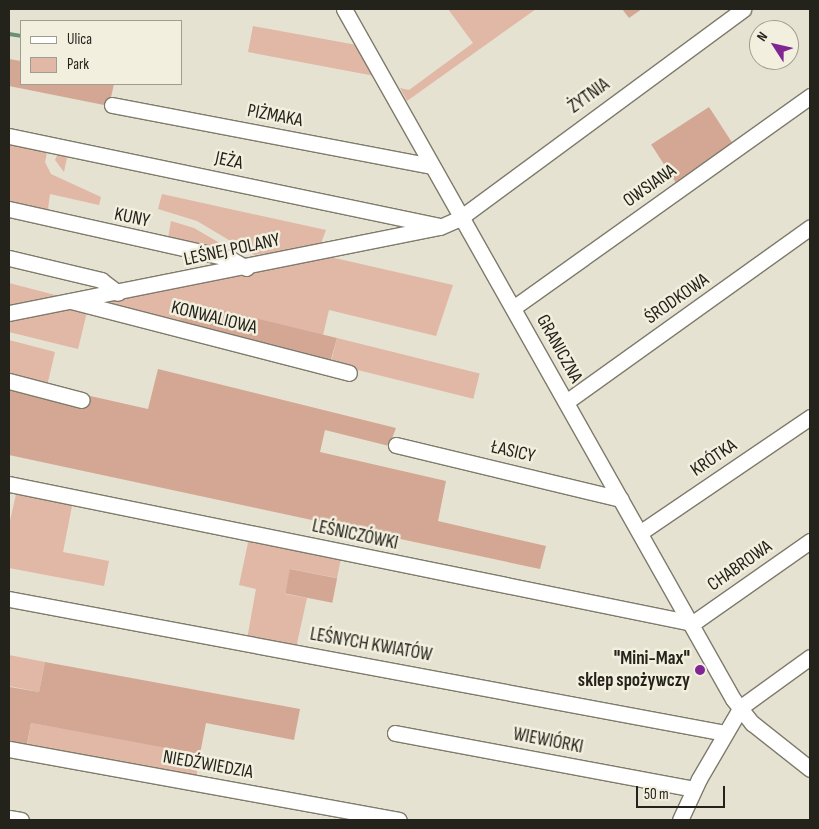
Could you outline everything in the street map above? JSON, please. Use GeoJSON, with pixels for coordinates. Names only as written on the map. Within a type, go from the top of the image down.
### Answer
{"type":"FeatureCollection","features":[{"type":"Feature","properties":{"kind":"street","name":"GRANICZNA"},"geometry":{"type":"LineString","coordinates":[[344,9],[460,218],[741,707],[752,723],[810,769]]}},
{"type":"Feature","properties":{"kind":"street","name":"ŻYTNIA"},"geometry":{"type":"LineString","coordinates":[[460,218],[743,9]]}},
{"type":"Feature","properties":{"kind":"street","name":"OWSIANA"},"geometry":{"type":"LineString","coordinates":[[513,308],[810,96]]}},
{"type":"Feature","properties":{"kind":"street","name":"PIŻMAKA"},"geometry":{"type":"LineString","coordinates":[[112,104],[431,166]]}},
{"type":"Feature","properties":{"kind":"street","name":"JEŻA"},"geometry":{"type":"LineString","coordinates":[[9,136],[440,227]]}},
{"type":"Feature","properties":{"kind":"street","name":"KUNY"},"geometry":{"type":"LineString","coordinates":[[9,209],[229,258],[246,268]]}},
{"type":"Feature","properties":{"kind":"street","name":"LEŚNEJ POLANY"},"geometry":{"type":"LineString","coordinates":[[9,313],[246,268],[440,227],[460,218]]}},
{"type":"Feature","properties":{"kind":"street","name":"ŚRODKOWA"},"geometry":{"type":"LineString","coordinates":[[566,402],[810,227]]}},
{"type":"Feature","properties":{"kind":"street"},"geometry":{"type":"LineString","coordinates":[[9,258],[101,280],[118,293]]}},
{"type":"Feature","properties":{"kind":"street","name":"KONWALIOWA"},"geometry":{"type":"LineString","coordinates":[[70,301],[349,373]]}},
{"type":"Feature","properties":{"kind":"street"},"geometry":{"type":"LineString","coordinates":[[9,381],[82,400]]}},
{"type":"Feature","properties":{"kind":"street","name":"KRÓTKA"},"geometry":{"type":"LineString","coordinates":[[641,532],[810,417]]}},
{"type":"Feature","properties":{"kind":"street","name":"ŁASICY"},"geometry":{"type":"LineString","coordinates":[[396,445],[622,499]]}},
{"type":"Feature","properties":{"kind":"street","name":"LEŚNICZÓWKI"},"geometry":{"type":"LineString","coordinates":[[9,484],[693,623]]}},
{"type":"Feature","properties":{"kind":"street","name":"CHABROWA"},"geometry":{"type":"LineString","coordinates":[[693,623],[810,541]]}},
{"type":"Feature","properties":{"kind":"street","name":"LEŚNYCH KWIATÓW"},"geometry":{"type":"LineString","coordinates":[[9,599],[725,733]]}},
{"type":"Feature","properties":{"kind":"street"},"geometry":{"type":"LineString","coordinates":[[680,820],[694,789],[741,707],[810,657]]}},
{"type":"Feature","properties":{"kind":"street","name":"WIEWIÓRKI"},"geometry":{"type":"LineString","coordinates":[[396,733],[694,789]]}},
{"type":"Feature","properties":{"kind":"street","name":"NIEDŹWIEDZIA"},"geometry":{"type":"LineString","coordinates":[[9,749],[399,820]]}},
{"type":"Feature","properties":{"kind":"street"},"geometry":{"type":"LineString","coordinates":[[9,818],[21,820]]}},
{"type":"Feature","properties":{"kind":"green space"},"geometry":{"type":"Polygon","coordinates":[[[448,9],[536,9],[407,101],[400,88],[409,90],[473,43],[448,9]]]}},
{"type":"Feature","properties":{"kind":"green space"},"geometry":{"type":"Polygon","coordinates":[[[253,26],[357,45],[375,76],[248,52],[253,26]]]}},
{"type":"Feature","properties":{"kind":"green space"},"geometry":{"type":"Polygon","coordinates":[[[9,140],[48,148],[45,162],[51,174],[101,197],[99,205],[50,194],[47,216],[9,207],[9,140]]]}},
{"type":"Feature","properties":{"kind":"green space"},"geometry":{"type":"Polygon","coordinates":[[[59,151],[68,153],[64,172],[55,160],[59,151]]]}},
{"type":"Feature","properties":{"kind":"green space"},"geometry":{"type":"Polygon","coordinates":[[[162,194],[326,230],[320,246],[254,255],[197,221],[158,209],[162,194]]]}},
{"type":"Feature","properties":{"kind":"green space"},"geometry":{"type":"Polygon","coordinates":[[[171,221],[194,228],[218,242],[230,255],[167,244],[171,221]]]}},
{"type":"Feature","properties":{"kind":"green space"},"geometry":{"type":"Polygon","coordinates":[[[326,256],[453,285],[436,336],[329,310],[323,335],[181,300],[183,313],[178,325],[92,302],[326,256]]]}},
{"type":"Feature","properties":{"kind":"green space"},"geometry":{"type":"Polygon","coordinates":[[[9,283],[63,297],[9,307],[9,283]]]}},
{"type":"Feature","properties":{"kind":"green space"},"geometry":{"type":"Polygon","coordinates":[[[62,306],[87,312],[78,349],[9,332],[9,320],[62,306]]]}},
{"type":"Feature","properties":{"kind":"green space"},"geometry":{"type":"Polygon","coordinates":[[[337,338],[480,374],[473,399],[331,363],[337,338]]]}},
{"type":"Feature","properties":{"kind":"green space"},"geometry":{"type":"Polygon","coordinates":[[[9,340],[55,352],[47,386],[9,377],[9,340]]]}},
{"type":"Feature","properties":{"kind":"green space"},"geometry":{"type":"Polygon","coordinates":[[[17,490],[73,501],[63,552],[109,561],[104,586],[9,568],[9,525],[17,490]]]}},
{"type":"Feature","properties":{"kind":"green space"},"geometry":{"type":"Polygon","coordinates":[[[249,538],[341,558],[337,578],[291,569],[285,594],[307,598],[296,648],[247,639],[256,589],[239,585],[249,538]]]}},
{"type":"Feature","properties":{"kind":"green space"},"geometry":{"type":"Polygon","coordinates":[[[9,655],[45,662],[39,692],[9,686],[9,655]]]}},
{"type":"Feature","properties":{"kind":"green space"},"geometry":{"type":"Polygon","coordinates":[[[31,723],[200,753],[196,778],[26,749],[31,723]]]}},
{"type":"Feature","properties":{"kind":"shaded area"},"geometry":{"type":"Polygon","coordinates":[[[622,9],[642,9],[629,18],[622,9]]]}},
{"type":"Feature","properties":{"kind":"shaded area"},"geometry":{"type":"Polygon","coordinates":[[[9,59],[20,61],[20,85],[114,85],[109,106],[9,86],[9,59]]]}},
{"type":"Feature","properties":{"kind":"shaded area"},"geometry":{"type":"Polygon","coordinates":[[[709,107],[734,145],[676,182],[651,145],[709,107]]]}},
{"type":"Feature","properties":{"kind":"shaded area"},"geometry":{"type":"Polygon","coordinates":[[[181,300],[337,338],[330,363],[178,325],[183,313],[181,300]]]}},
{"type":"Feature","properties":{"kind":"shaded area"},"geometry":{"type":"Polygon","coordinates":[[[158,369],[396,428],[389,446],[325,430],[320,452],[446,481],[438,521],[546,546],[540,569],[9,455],[9,386],[86,395],[148,409],[158,369]]]}},
{"type":"Feature","properties":{"kind":"shaded area"},"geometry":{"type":"Polygon","coordinates":[[[290,569],[337,578],[332,603],[285,594],[290,569]]]}},
{"type":"Feature","properties":{"kind":"shaded area"},"geometry":{"type":"Polygon","coordinates":[[[45,662],[300,709],[294,740],[206,723],[200,754],[31,723],[26,749],[9,746],[10,687],[39,692],[45,662]]]}},
{"type":"Feature","properties":{"kind":"waterway"},"geometry":{"type":"LineString","coordinates":[[9,34],[20,36]]}},
{"type":"Feature","properties":{"kind":"place","name":"\"Mini-Max\" sklep spożywczy"},"geometry":{"type":"Point","coordinates":[700,670]}}]}
